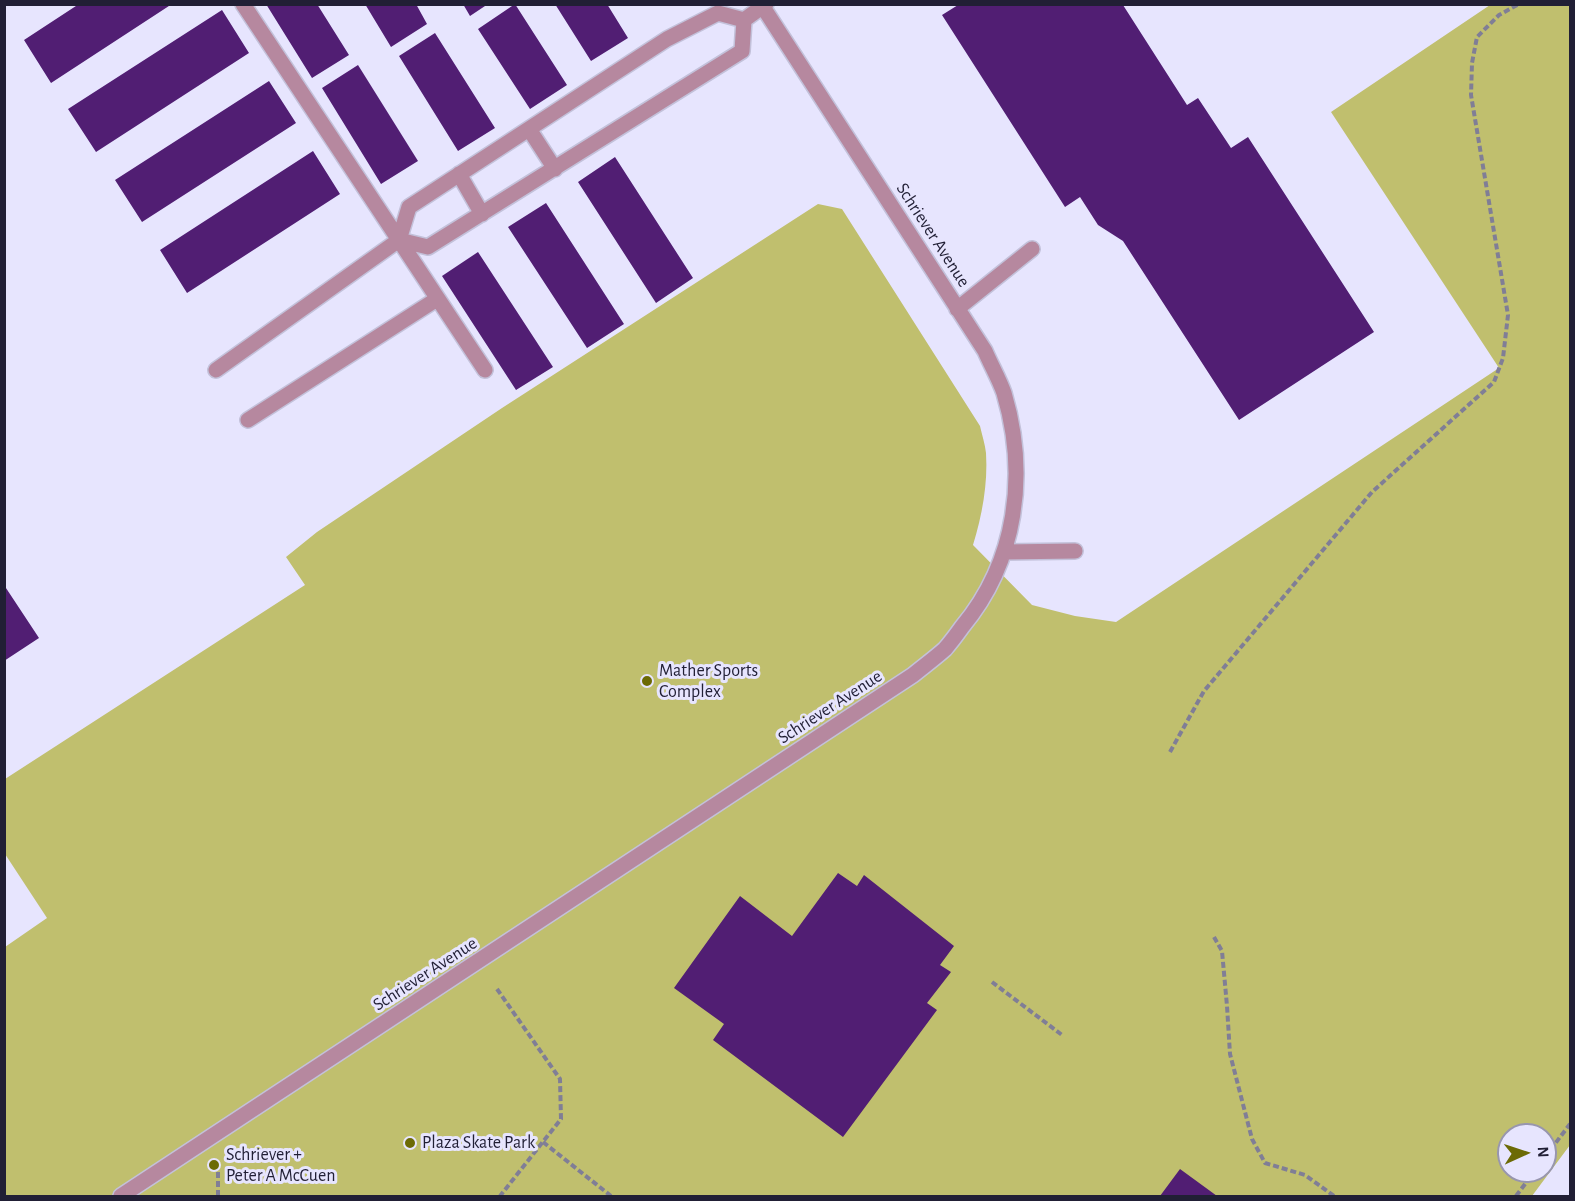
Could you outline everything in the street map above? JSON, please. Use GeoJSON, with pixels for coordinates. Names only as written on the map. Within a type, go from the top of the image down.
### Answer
{"type":"FeatureCollection","features":[{"type":"Feature","properties":{"kind":"street"},"geometry":{"type":"LineString","coordinates":[[243,4],[485,370]]}},
{"type":"Feature","properties":{"kind":"street"},"geometry":{"type":"LineString","coordinates":[[399,240],[428,248],[742,51],[744,20],[763,5]]}},
{"type":"Feature","properties":{"kind":"street","name":"Schriever Avenue"},"geometry":{"type":"LineString","coordinates":[[121,1197],[913,675],[946,648],[973,614],[991,584],[1004,552],[1014,510],[1017,476],[1014,433],[1003,391],[985,351],[763,5]]}},
{"type":"Feature","properties":{"kind":"street"},"geometry":{"type":"LineString","coordinates":[[216,370],[399,240],[409,207],[667,39],[718,13],[744,20]]}},
{"type":"Feature","properties":{"kind":"street"},"geometry":{"type":"LineString","coordinates":[[529,129],[555,169]]}},
{"type":"Feature","properties":{"kind":"street"},"geometry":{"type":"LineString","coordinates":[[459,174],[482,214]]}},
{"type":"Feature","properties":{"kind":"street"},"geometry":{"type":"LineString","coordinates":[[957,309],[1032,249]]}},
{"type":"Feature","properties":{"kind":"street"},"geometry":{"type":"LineString","coordinates":[[248,420],[437,299]]}},
{"type":"Feature","properties":{"kind":"street"},"geometry":{"type":"LineString","coordinates":[[1004,552],[1075,551]]}},
{"type":"Feature","properties":{"kind":"path"},"geometry":{"type":"LineString","coordinates":[[1170,752],[1204,691],[1372,492],[1494,382],[1503,358],[1508,315],[1471,95],[1472,63],[1477,37],[1499,15],[1519,4]]}},
{"type":"Feature","properties":{"kind":"path"},"geometry":{"type":"LineString","coordinates":[[1214,937],[1222,951],[1230,1054],[1251,1139],[1265,1163],[1305,1175],[1334,1197]]}},
{"type":"Feature","properties":{"kind":"path"},"geometry":{"type":"LineString","coordinates":[[992,982],[1062,1035]]}},
{"type":"Feature","properties":{"kind":"path"},"geometry":{"type":"LineString","coordinates":[[497,989],[560,1079],[561,1119],[500,1197]]}},
{"type":"Feature","properties":{"kind":"path"},"geometry":{"type":"LineString","coordinates":[[1557,1141],[1570,1124]]}},
{"type":"Feature","properties":{"kind":"path"},"geometry":{"type":"LineString","coordinates":[[543,1142],[611,1197]]}},
{"type":"Feature","properties":{"kind":"path"},"geometry":{"type":"LineString","coordinates":[[218,1197],[219,1172]]}},
{"type":"Feature","properties":{"kind":"path"},"geometry":{"type":"LineString","coordinates":[[1516,1197],[1526,1183]]}},
{"type":"Feature","properties":{"kind":"shaded area","name":"Mather Sports Complex"},"geometry":{"type":"Polygon","coordinates":[[[1490,5],[1570,5],[1570,1145],[1557,1162],[1557,1123],[1497,1123],[1497,1183],[1542,1183],[1532,1196],[6,1196],[5,947],[47,918],[5,854],[5,779],[305,585],[286,557],[317,532],[502,408],[818,204],[842,209],[980,426],[986,453],[986,476],[982,511],[973,545],[1032,605],[1075,616],[1116,622],[1499,368],[1331,112],[1490,5]]]}},
{"type":"Feature","properties":{"kind":"building"},"geometry":{"type":"Polygon","coordinates":[[[79,4],[172,4],[51,83],[24,40],[79,4]]]}},
{"type":"Feature","properties":{"kind":"building"},"geometry":{"type":"Polygon","coordinates":[[[266,4],[317,4],[349,55],[312,78],[266,4]]]}},
{"type":"Feature","properties":{"kind":"building"},"geometry":{"type":"Polygon","coordinates":[[[365,4],[416,4],[427,24],[391,47],[365,4]]]}},
{"type":"Feature","properties":{"kind":"building"},"geometry":{"type":"Polygon","coordinates":[[[463,4],[488,4],[470,16],[463,4]]]}},
{"type":"Feature","properties":{"kind":"building"},"geometry":{"type":"Polygon","coordinates":[[[515,4],[567,85],[530,109],[478,29],[515,4]]]}},
{"type":"Feature","properties":{"kind":"building"},"geometry":{"type":"Polygon","coordinates":[[[555,4],[607,4],[628,38],[591,61],[555,4]]]}},
{"type":"Feature","properties":{"kind":"building"},"geometry":{"type":"Polygon","coordinates":[[[958,5],[1123,5],[1187,105],[1198,98],[1231,148],[1248,137],[1374,332],[1239,420],[1123,241],[1098,225],[1080,197],[1065,207],[942,15],[958,5]]]}},
{"type":"Feature","properties":{"kind":"building"},"geometry":{"type":"Polygon","coordinates":[[[222,10],[249,53],[96,152],[68,109],[222,10]]]}},
{"type":"Feature","properties":{"kind":"building"},"geometry":{"type":"Polygon","coordinates":[[[435,33],[495,128],[458,151],[399,56],[435,33]]]}},
{"type":"Feature","properties":{"kind":"building"},"geometry":{"type":"Polygon","coordinates":[[[358,65],[418,161],[381,184],[322,88],[358,65]]]}},
{"type":"Feature","properties":{"kind":"building"},"geometry":{"type":"Polygon","coordinates":[[[269,81],[296,123],[142,222],[115,180],[269,81]]]}},
{"type":"Feature","properties":{"kind":"building"},"geometry":{"type":"Polygon","coordinates":[[[313,151],[340,194],[187,293],[160,250],[313,151]]]}},
{"type":"Feature","properties":{"kind":"building"},"geometry":{"type":"Polygon","coordinates":[[[615,157],[693,278],[656,303],[578,182],[615,157]]]}},
{"type":"Feature","properties":{"kind":"building"},"geometry":{"type":"Polygon","coordinates":[[[546,203],[624,324],[587,348],[508,227],[546,203]]]}},
{"type":"Feature","properties":{"kind":"building"},"geometry":{"type":"Polygon","coordinates":[[[478,252],[553,367],[516,390],[442,276],[478,252]]]}},
{"type":"Feature","properties":{"kind":"building"},"geometry":{"type":"Polygon","coordinates":[[[4,585],[39,638],[4,661],[4,585]]]}},
{"type":"Feature","properties":{"kind":"building"},"geometry":{"type":"Polygon","coordinates":[[[838,873],[857,886],[864,875],[954,946],[940,965],[951,972],[927,1003],[937,1010],[843,1137],[713,1040],[724,1024],[674,988],[740,896],[792,936],[838,873]]]}},
{"type":"Feature","properties":{"kind":"building"},"geometry":{"type":"Polygon","coordinates":[[[1180,1169],[1217,1196],[1160,1196],[1180,1169]]]}},
{"type":"Feature","properties":{"kind":"place","name":"Mather Sports Complex"},"geometry":{"type":"Point","coordinates":[647,681]}},
{"type":"Feature","properties":{"kind":"place","name":"Plaza Skate Park"},"geometry":{"type":"Point","coordinates":[410,1143]}},
{"type":"Feature","properties":{"kind":"place","name":"Schriever + Peter A McCuen"},"geometry":{"type":"Point","coordinates":[214,1165]}}]}
